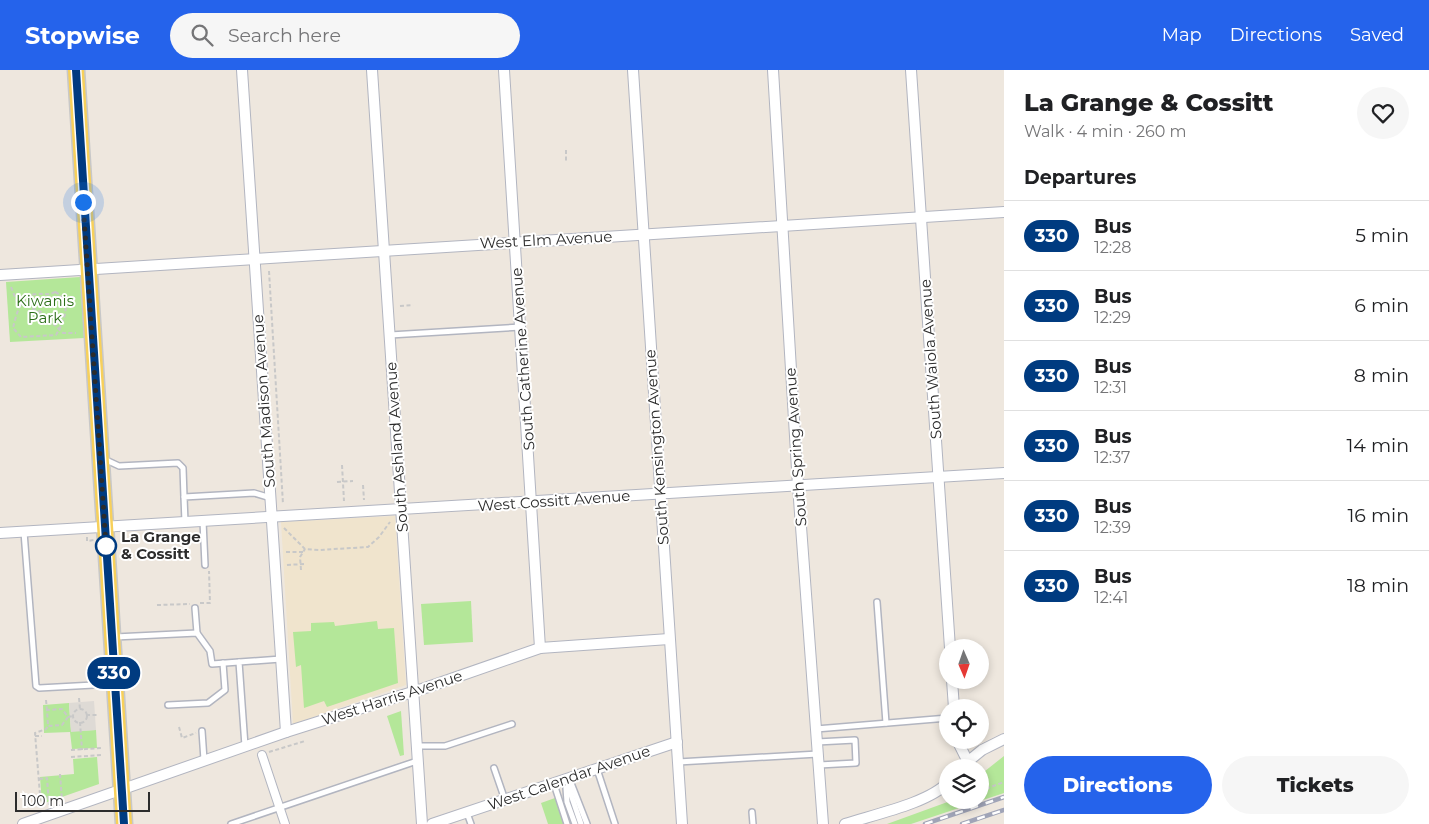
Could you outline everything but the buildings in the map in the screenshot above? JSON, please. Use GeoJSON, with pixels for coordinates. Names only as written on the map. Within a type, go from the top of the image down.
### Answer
{"type":"FeatureCollection","features":[{"type":"Feature","properties":{"kind":"main road"},"geometry":{"type":"LineString","coordinates":[[76,70],[100,454],[99,534],[112,637],[124,824]]}},
{"type":"Feature","properties":{"kind":"street","name":"South Madison Avenue"},"geometry":{"type":"LineString","coordinates":[[242,70],[274,501],[272,518],[286,732]]}},
{"type":"Feature","properties":{"kind":"street","name":"South Ashland Avenue"},"geometry":{"type":"LineString","coordinates":[[372,70],[422,824]]}},
{"type":"Feature","properties":{"kind":"street","name":"South Catherine Avenue"},"geometry":{"type":"LineString","coordinates":[[504,70],[540,648]]}},
{"type":"Feature","properties":{"kind":"street","name":"South Kensington Avenue"},"geometry":{"type":"LineString","coordinates":[[633,70],[682,824]]}},
{"type":"Feature","properties":{"kind":"street","name":"South Spring Avenue"},"geometry":{"type":"LineString","coordinates":[[773,70],[798,486],[823,824]]}},
{"type":"Feature","properties":{"kind":"street","name":"South Waiola Avenue"},"geometry":{"type":"LineString","coordinates":[[911,70],[949,639]]}},
{"type":"Feature","properties":{"kind":"street","name":"West Elm Avenue"},"geometry":{"type":"LineString","coordinates":[[0,275],[515,241],[643,235],[1004,212]]}},
{"type":"Feature","properties":{"kind":"street","name":"West Cossitt Avenue"},"geometry":{"type":"LineString","coordinates":[[0,533],[99,534],[185,522],[1004,473]]}},
{"type":"Feature","properties":{"kind":"street","name":"West Harris Avenue"},"geometry":{"type":"LineString","coordinates":[[24,824],[286,732],[413,692],[540,648],[669,639]]}},
{"type":"Feature","properties":{"kind":"street"},"geometry":{"type":"LineString","coordinates":[[972,759],[1004,739]]}},
{"type":"Feature","properties":{"kind":"street","name":"West Calendar Avenue"},"geometry":{"type":"LineString","coordinates":[[432,824],[677,742]]}},
{"type":"Feature","properties":{"kind":"street"},"geometry":{"type":"LineString","coordinates":[[262,754],[285,824]]}},
{"type":"Feature","properties":{"kind":"street"},"geometry":{"type":"LineString","coordinates":[[845,824],[926,797],[939,790]]}},
{"type":"Feature","properties":{"kind":"lane"},"geometry":{"type":"LineString","coordinates":[[390,335],[521,327]]}},
{"type":"Feature","properties":{"kind":"lane"},"geometry":{"type":"LineString","coordinates":[[100,454],[108,462],[119,466],[178,464],[183,468],[185,522]]}},
{"type":"Feature","properties":{"kind":"lane"},"geometry":{"type":"LineString","coordinates":[[184,498],[254,493],[274,501]]}},
{"type":"Feature","properties":{"kind":"lane"},"geometry":{"type":"LineString","coordinates":[[203,521],[205,565]]}},
{"type":"Feature","properties":{"kind":"lane"},"geometry":{"type":"LineString","coordinates":[[24,532],[36,686],[39,688],[115,684]]}},
{"type":"Feature","properties":{"kind":"lane"},"geometry":{"type":"LineString","coordinates":[[877,602],[886,723]]}},
{"type":"Feature","properties":{"kind":"lane"},"geometry":{"type":"LineString","coordinates":[[196,608],[197,633],[210,651],[212,664],[281,659]]}},
{"type":"Feature","properties":{"kind":"lane"},"geometry":{"type":"LineString","coordinates":[[112,637],[197,633]]}},
{"type":"Feature","properties":{"kind":"lane"},"geometry":{"type":"LineString","coordinates":[[239,662],[245,746]]}},
{"type":"Feature","properties":{"kind":"lane"},"geometry":{"type":"LineString","coordinates":[[168,705],[208,703],[224,690],[223,663]]}},
{"type":"Feature","properties":{"kind":"lane"},"geometry":{"type":"LineString","coordinates":[[816,729],[939,719]]}},
{"type":"Feature","properties":{"kind":"lane"},"geometry":{"type":"LineString","coordinates":[[417,746],[445,746],[512,724]]}},
{"type":"Feature","properties":{"kind":"lane"},"geometry":{"type":"LineString","coordinates":[[202,731],[204,761]]}},
{"type":"Feature","properties":{"kind":"lane"},"geometry":{"type":"LineString","coordinates":[[817,742],[855,740],[856,763],[819,766]]}},
{"type":"Feature","properties":{"kind":"lane"},"geometry":{"type":"LineString","coordinates":[[678,762],[818,754]]}},
{"type":"Feature","properties":{"kind":"lane"},"geometry":{"type":"LineString","coordinates":[[230,824],[418,761]]}},
{"type":"Feature","properties":{"kind":"lane"},"geometry":{"type":"LineString","coordinates":[[494,768],[504,800]]}},
{"type":"Feature","properties":{"kind":"lane"},"geometry":{"type":"LineString","coordinates":[[597,769],[615,824]]}},
{"type":"Feature","properties":{"kind":"lane"},"geometry":{"type":"LineString","coordinates":[[563,780],[567,824]]}},
{"type":"Feature","properties":{"kind":"lane"},"geometry":{"type":"LineString","coordinates":[[563,780],[575,824]]}},
{"type":"Feature","properties":{"kind":"lane"},"geometry":{"type":"LineString","coordinates":[[563,780],[580,824]]}},
{"type":"Feature","properties":{"kind":"lane"},"geometry":{"type":"LineString","coordinates":[[563,780],[587,824]]}},
{"type":"Feature","properties":{"kind":"lane"},"geometry":{"type":"LineString","coordinates":[[466,812],[471,824]]}},
{"type":"Feature","properties":{"kind":"lane"},"geometry":{"type":"LineString","coordinates":[[752,812],[753,824]]}},
{"type":"Feature","properties":{"kind":"path"},"geometry":{"type":"LineString","coordinates":[[566,150],[566,162]]}},
{"type":"Feature","properties":{"kind":"path"},"geometry":{"type":"LineString","coordinates":[[269,271],[283,510]]}},
{"type":"Feature","properties":{"kind":"path"},"geometry":{"type":"LineString","coordinates":[[11,287],[14,298],[22,304],[41,312],[59,330],[66,334],[76,333]]}},
{"type":"Feature","properties":{"kind":"path"},"geometry":{"type":"LineString","coordinates":[[55,292],[63,298],[65,304],[64,323],[56,335],[22,337],[13,328],[25,298],[36,294],[50,295],[55,292]]}},
{"type":"Feature","properties":{"kind":"path"},"geometry":{"type":"LineString","coordinates":[[63,298],[74,297]]}},
{"type":"Feature","properties":{"kind":"path"},"geometry":{"type":"LineString","coordinates":[[400,306],[413,305]]}},
{"type":"Feature","properties":{"kind":"path"},"geometry":{"type":"LineString","coordinates":[[342,465],[344,501]]}},
{"type":"Feature","properties":{"kind":"path"},"geometry":{"type":"LineString","coordinates":[[338,482],[353,481]]}},
{"type":"Feature","properties":{"kind":"path"},"geometry":{"type":"LineString","coordinates":[[363,485],[364,500]]}},
{"type":"Feature","properties":{"kind":"path"},"geometry":{"type":"LineString","coordinates":[[274,501],[283,504]]}},
{"type":"Feature","properties":{"kind":"path"},"geometry":{"type":"LineString","coordinates":[[286,552],[368,546],[390,522]]}},
{"type":"Feature","properties":{"kind":"path"},"geometry":{"type":"LineString","coordinates":[[284,528],[305,550]]}},
{"type":"Feature","properties":{"kind":"path"},"geometry":{"type":"LineString","coordinates":[[87,537],[87,540],[99,534]]}},
{"type":"Feature","properties":{"kind":"path"},"geometry":{"type":"LineString","coordinates":[[301,570],[300,558],[305,550]]}},
{"type":"Feature","properties":{"kind":"path"},"geometry":{"type":"LineString","coordinates":[[287,565],[304,564]]}},
{"type":"Feature","properties":{"kind":"path"},"geometry":{"type":"LineString","coordinates":[[157,605],[210,603],[209,571],[205,565]]}},
{"type":"Feature","properties":{"kind":"path"},"geometry":{"type":"LineString","coordinates":[[79,698],[80,709],[86,715],[99,715]]}},
{"type":"Feature","properties":{"kind":"path"},"geometry":{"type":"LineString","coordinates":[[46,700],[48,726]]}},
{"type":"Feature","properties":{"kind":"path"},"geometry":{"type":"LineString","coordinates":[[47,710],[62,709],[68,717]]}},
{"type":"Feature","properties":{"kind":"path"},"geometry":{"type":"LineString","coordinates":[[73,716],[75,711],[80,709]]}},
{"type":"Feature","properties":{"kind":"path"},"geometry":{"type":"LineString","coordinates":[[82,750],[80,722],[86,715]]}},
{"type":"Feature","properties":{"kind":"path"},"geometry":{"type":"LineString","coordinates":[[43,816],[38,779],[36,731],[46,729],[48,726],[62,725],[68,717],[73,716]]}},
{"type":"Feature","properties":{"kind":"path"},"geometry":{"type":"LineString","coordinates":[[73,716],[75,720],[80,722]]}},
{"type":"Feature","properties":{"kind":"path"},"geometry":{"type":"LineString","coordinates":[[179,727],[182,738],[202,731]]}},
{"type":"Feature","properties":{"kind":"path"},"geometry":{"type":"LineString","coordinates":[[35,736],[42,736]]}},
{"type":"Feature","properties":{"kind":"path"},"geometry":{"type":"LineString","coordinates":[[262,754],[305,741]]}},
{"type":"Feature","properties":{"kind":"path"},"geometry":{"type":"LineString","coordinates":[[71,750],[101,748]]}},
{"type":"Feature","properties":{"kind":"path"},"geometry":{"type":"LineString","coordinates":[[71,757],[102,755]]}},
{"type":"Feature","properties":{"kind":"path"},"geometry":{"type":"LineString","coordinates":[[60,774],[62,800]]}},
{"type":"Feature","properties":{"kind":"path"},"geometry":{"type":"LineString","coordinates":[[38,779],[47,778],[49,804]]}},
{"type":"Feature","properties":{"kind":"path"},"geometry":{"type":"LineString","coordinates":[[989,788],[1004,782]]}},
{"type":"Feature","properties":{"kind":"shaded area"},"geometry":{"type":"Polygon","coordinates":[[[395,516],[406,685],[293,724],[281,522],[395,516]]]}},
{"type":"Feature","properties":{"kind":"shaded area"},"geometry":{"type":"Polygon","coordinates":[[[94,701],[96,730],[71,732],[69,703],[94,701]]]}},
{"type":"Feature","properties":{"kind":"green space","name":"Kiwanis Park"},"geometry":{"type":"Polygon","coordinates":[[[80,277],[84,338],[10,342],[6,282],[80,277]]]}},
{"type":"Feature","properties":{"kind":"green space"},"geometry":{"type":"Polygon","coordinates":[[[471,601],[473,642],[424,645],[421,604],[471,601]]]}},
{"type":"Feature","properties":{"kind":"green space"},"geometry":{"type":"Polygon","coordinates":[[[377,621],[378,629],[394,628],[398,683],[327,707],[324,701],[304,708],[301,665],[296,667],[293,632],[311,631],[311,623],[334,622],[335,626],[377,621]]]}},
{"type":"Feature","properties":{"kind":"green space"},"geometry":{"type":"Polygon","coordinates":[[[69,703],[71,731],[96,730],[97,748],[72,749],[70,732],[44,733],[43,705],[69,703]]]}},
{"type":"Feature","properties":{"kind":"green space"},"geometry":{"type":"Polygon","coordinates":[[[401,711],[404,755],[400,756],[387,716],[401,711]]]}},
{"type":"Feature","properties":{"kind":"green space"},"geometry":{"type":"Polygon","coordinates":[[[1004,756],[1004,793],[989,798],[989,768],[1004,756]]]}},
{"type":"Feature","properties":{"kind":"green space"},"geometry":{"type":"Polygon","coordinates":[[[97,757],[99,784],[42,804],[40,777],[74,774],[73,759],[97,757]]]}},
{"type":"Feature","properties":{"kind":"green space"},"geometry":{"type":"Polygon","coordinates":[[[555,798],[564,824],[548,824],[541,803],[555,798]]]}},
{"type":"Feature","properties":{"kind":"green space"},"geometry":{"type":"Polygon","coordinates":[[[939,805],[939,809],[956,809],[911,824],[887,824],[939,805]]]}},
{"type":"Feature","properties":{"kind":"railway"},"geometry":{"type":"LineString","coordinates":[[925,824],[1004,797]]}},
{"type":"Feature","properties":{"kind":"railway"},"geometry":{"type":"LineString","coordinates":[[962,824],[1004,810]]}},
{"type":"Feature","properties":{"kind":"bus line","name":"330"},"geometry":{"type":"LineString","coordinates":[[76,70],[124,824]]}},
{"type":"Feature","properties":{"kind":"place","name":"La Grange & Cossitt"},"geometry":{"type":"Point","coordinates":[106,546]}},
{"type":"Feature","properties":{"kind":"route"},"geometry":{"type":"LineString","coordinates":[[83,202],[106,546]]}}]}
